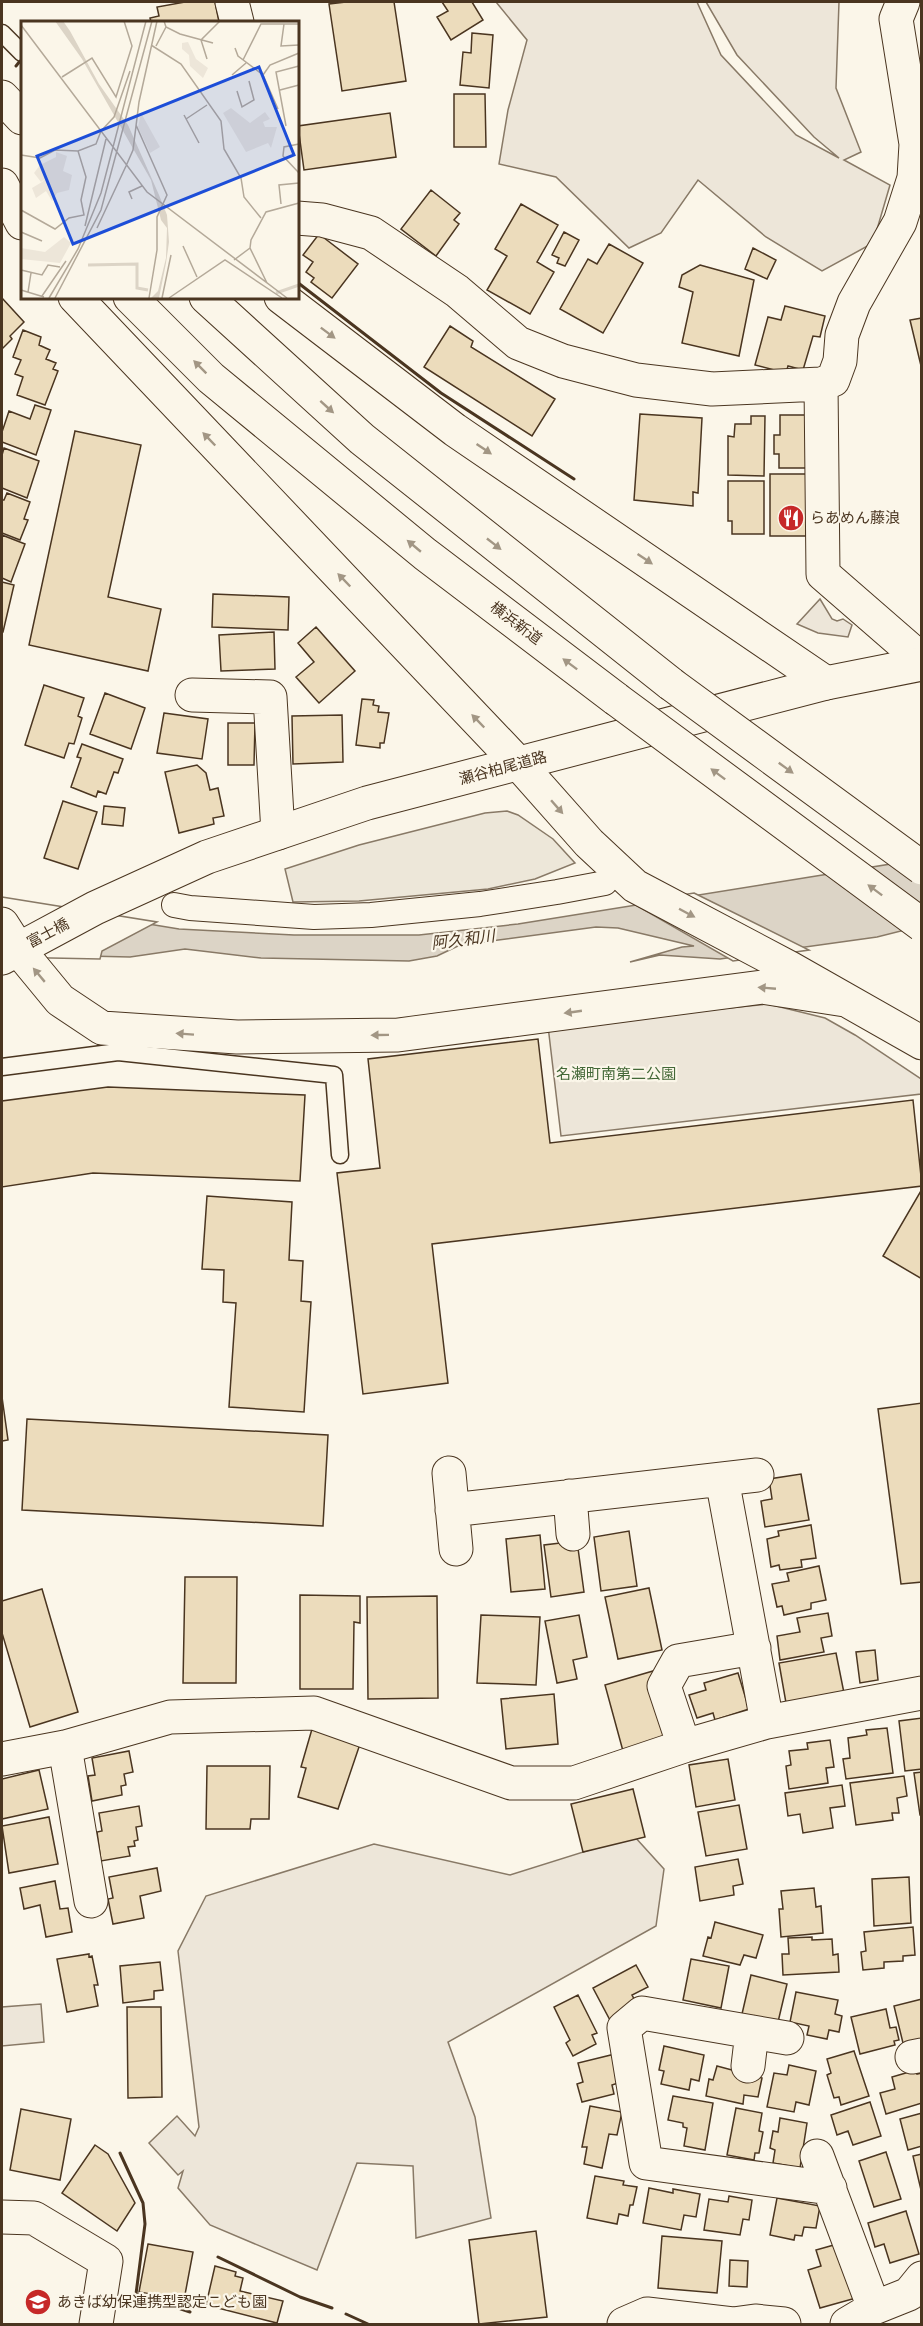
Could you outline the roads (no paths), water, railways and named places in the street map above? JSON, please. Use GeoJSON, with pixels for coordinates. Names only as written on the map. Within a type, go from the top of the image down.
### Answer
{"type":"FeatureCollection","features":[{"type":"Feature","properties":{"kind":"main road"},"geometry":{"type":"LineString","coordinates":[[232,2],[237,21]]}},
{"type":"Feature","properties":{"kind":"main road"},"geometry":{"type":"LineString","coordinates":[[298,218],[322,220],[371,233],[457,291],[518,343],[564,361],[636,380],[712,389],[821,384],[833,380],[840,361],[842,334],[854,303],[900,222],[914,178],[916,144],[896,19],[903,2]]}},
{"type":"Feature","properties":{"kind":"main road"},"geometry":{"type":"LineString","coordinates":[[2,80],[21,95]]}},
{"type":"Feature","properties":{"kind":"main road"},"geometry":{"type":"LineString","coordinates":[[2,97],[21,117]]}},
{"type":"Feature","properties":{"kind":"main road"},"geometry":{"type":"LineString","coordinates":[[2,169],[21,189]]}},
{"type":"Feature","properties":{"kind":"main road"},"geometry":{"type":"LineString","coordinates":[[2,185],[21,221]]}},
{"type":"Feature","properties":{"kind":"main road"},"geometry":{"type":"LineString","coordinates":[[76,298],[519,764],[589,843],[620,884],[790,969],[921,1043]]}},
{"type":"Feature","properties":{"kind":"main road","name":"横浜新道"},"geometry":{"type":"LineString","coordinates":[[131,298],[211,378],[425,554],[921,925]]}},
{"type":"Feature","properties":{"kind":"main road"},"geometry":{"type":"LineString","coordinates":[[207,298],[362,439],[671,684],[921,868]]}},
{"type":"Feature","properties":{"kind":"main road"},"geometry":{"type":"LineString","coordinates":[[282,298],[455,430],[826,683]]}},
{"type":"Feature","properties":{"kind":"main road"},"geometry":{"type":"LineString","coordinates":[[821,384],[823,574],[921,662]]}},
{"type":"Feature","properties":{"kind":"main road","name":"瀬谷柏尾道路"},"geometry":{"type":"LineString","coordinates":[[95,908],[207,857],[367,803],[826,683],[921,662]]}},
{"type":"Feature","properties":{"kind":"main road"},"geometry":{"type":"LineString","coordinates":[[192,695],[270,697],[278,833]]}},
{"type":"Feature","properties":{"kind":"main road","name":"富士橋"},"geometry":{"type":"LineString","coordinates":[[7,944],[95,908]]}},
{"type":"Feature","properties":{"kind":"main road"},"geometry":{"type":"LineString","coordinates":[[7,944],[60,1000],[102,1028],[237,1037],[398,1035],[762,987],[845,1000]]}},
{"type":"Feature","properties":{"kind":"main road"},"geometry":{"type":"LineString","coordinates":[[449,1473],[456,1550]]}},
{"type":"Feature","properties":{"kind":"main road"},"geometry":{"type":"LineString","coordinates":[[452,1510],[757,1474]]}},
{"type":"Feature","properties":{"kind":"main road"},"geometry":{"type":"LineString","coordinates":[[722,1479],[767,1722]]}},
{"type":"Feature","properties":{"kind":"main road"},"geometry":{"type":"LineString","coordinates":[[570,1496],[573,1534]]}},
{"type":"Feature","properties":{"kind":"main road"},"geometry":{"type":"LineString","coordinates":[[684,1746],[664,1686],[678,1661],[754,1648]]}},
{"type":"Feature","properties":{"kind":"main road"},"geometry":{"type":"LineString","coordinates":[[2,1759],[65,1747],[170,1717],[314,1713],[511,1783],[574,1783],[684,1746],[767,1722],[921,1693]]}},
{"type":"Feature","properties":{"kind":"main road"},"geometry":{"type":"LineString","coordinates":[[65,1747],[91,1901]]}},
{"type":"Feature","properties":{"kind":"main road"},"geometry":{"type":"LineString","coordinates":[[787,2038],[642,2013],[624,2028],[646,2163],[830,2188]]}},
{"type":"Feature","properties":{"kind":"main road"},"geometry":{"type":"LineString","coordinates":[[748,2066],[752,2031]]}},
{"type":"Feature","properties":{"kind":"main road"},"geometry":{"type":"LineString","coordinates":[[817,2156],[830,2188],[861,2316],[909,2294],[921,2278]]}},
{"type":"Feature","properties":{"kind":"main road"},"geometry":{"type":"LineString","coordinates":[[2,2217],[34,2218],[106,2261],[96,2325]]}},
{"type":"Feature","properties":{"kind":"main road"},"geometry":{"type":"LineString","coordinates":[[624,2325],[647,2314],[733,2324],[755,2321],[784,2325]]}},
{"type":"Feature","properties":{"kind":"street"},"geometry":{"type":"LineString","coordinates":[[174,905],[314,917],[371,915],[480,904],[620,884]]}},
{"type":"Feature","properties":{"kind":"lane"},"geometry":{"type":"LineString","coordinates":[[2,33],[21,51]]}},
{"type":"Feature","properties":{"kind":"lane"},"geometry":{"type":"LineString","coordinates":[[2,1067],[118,1052],[334,1075],[340,1155]]}},
{"type":"Feature","properties":{"kind":"water","name":"阿久和川"},"geometry":{"type":"Polygon","coordinates":[[[922,859],[921,926],[877,937],[720,959],[660,955],[630,962],[682,947],[694,946],[618,928],[596,927],[460,945],[437,956],[409,961],[261,958],[185,949],[130,957],[2,954],[2,900],[179,929],[294,935],[419,935],[518,924],[922,859]]]}},
{"type":"Feature","properties":{"kind":"place","name":"らあめん藤浪"},"geometry":{"type":"Point","coordinates":[791,518]}},
{"type":"Feature","properties":{"kind":"place","name":"あきば幼保連携型認定こども園"},"geometry":{"type":"Point","coordinates":[38,2302]}},
{"type":"Feature","properties":{"kind":"park label","name":"名瀬町南第二公園"},"geometry":{"type":"Point","coordinates":[616,1074]}}]}
